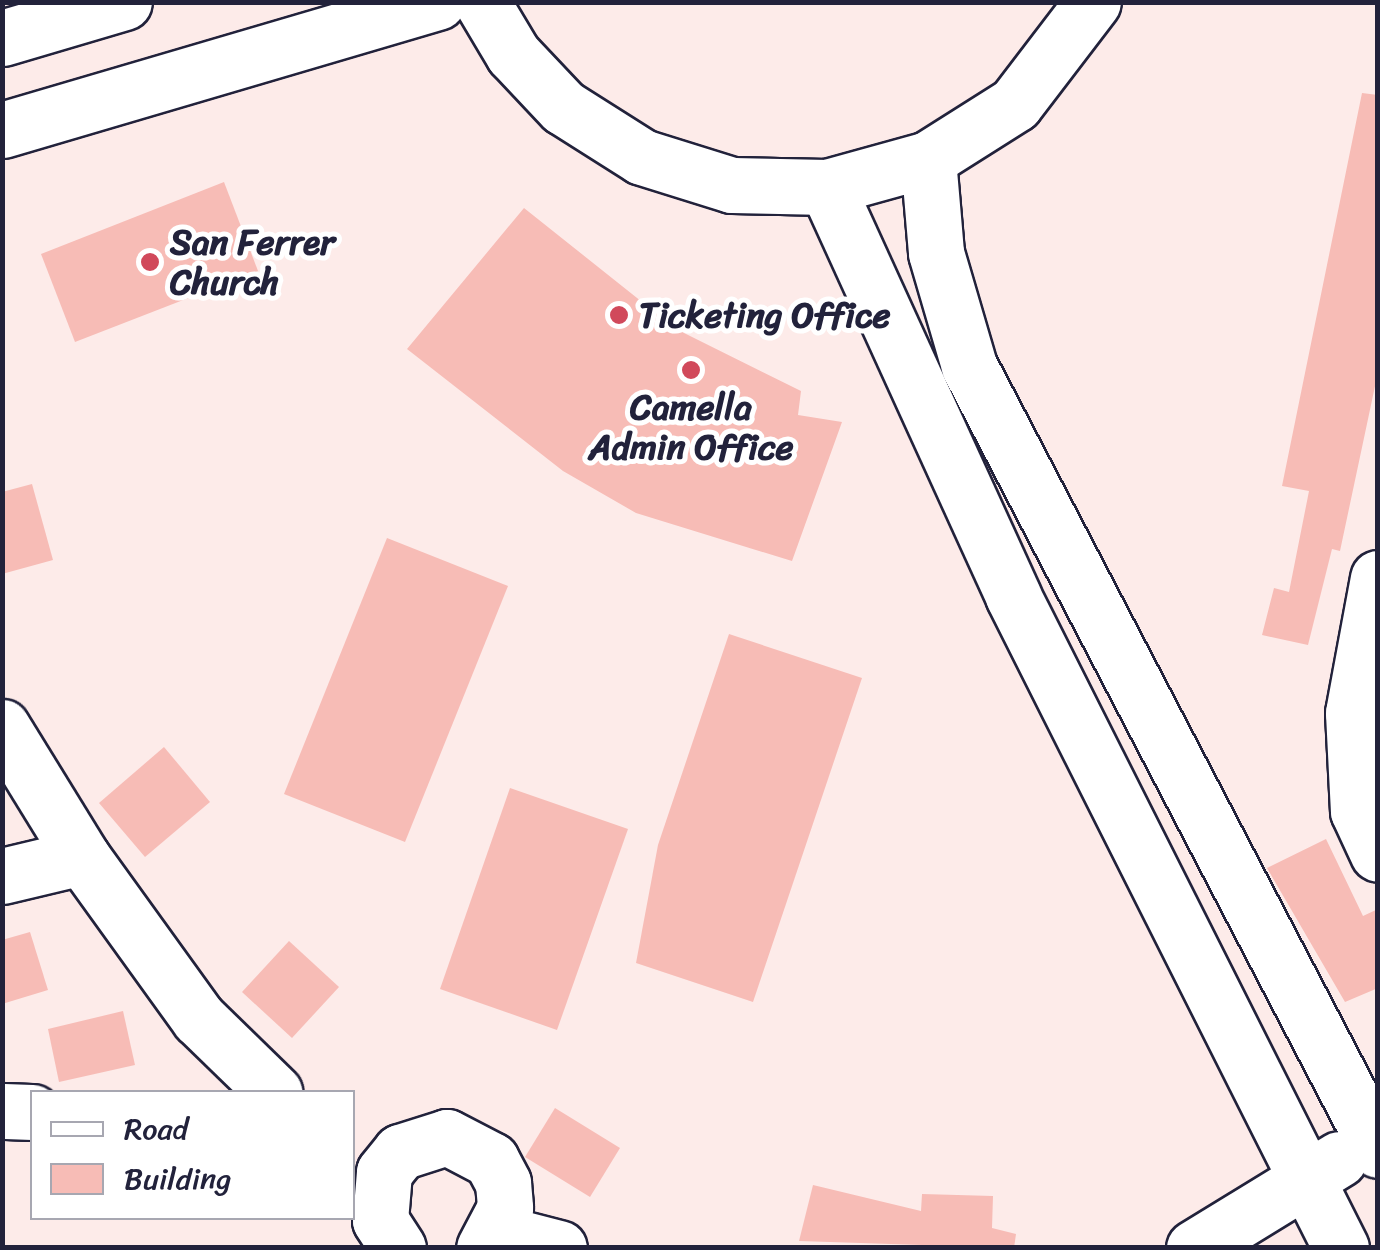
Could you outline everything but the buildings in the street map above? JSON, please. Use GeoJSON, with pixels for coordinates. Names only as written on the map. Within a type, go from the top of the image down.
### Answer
{"type":"FeatureCollection","features":[{"type":"Feature","properties":{"kind":"street"},"geometry":{"type":"LineString","coordinates":[[2,38],[124,2]]}},
{"type":"Feature","properties":{"kind":"street"},"geometry":{"type":"LineString","coordinates":[[2,130],[438,2]]}},
{"type":"Feature","properties":{"kind":"street"},"geometry":{"type":"LineString","coordinates":[[482,2],[513,54],[562,106],[642,157],[732,185],[827,187],[928,160],[1015,104],[1092,2]]}},
{"type":"Feature","properties":{"kind":"street"},"geometry":{"type":"LineString","coordinates":[[928,160],[936,254],[969,366],[1358,1070],[1376,1146],[1308,1173],[1194,1248]]}},
{"type":"Feature","properties":{"kind":"street"},"geometry":{"type":"LineString","coordinates":[[827,187],[1013,596],[1341,1238]]}},
{"type":"Feature","properties":{"kind":"street"},"geometry":{"type":"LineString","coordinates":[[1378,578],[1352,714],[1358,811],[1378,854]]}},
{"type":"Feature","properties":{"kind":"street"},"geometry":{"type":"LineString","coordinates":[[2,726],[82,858],[199,1020],[272,1090]]}},
{"type":"Feature","properties":{"kind":"street"},"geometry":{"type":"LineString","coordinates":[[2,876],[82,858]]}},
{"type":"Feature","properties":{"kind":"street"},"geometry":{"type":"LineString","coordinates":[[2,1111],[30,1112]]}},
{"type":"Feature","properties":{"kind":"street"},"geometry":{"type":"LineString","coordinates":[[398,1248],[380,1220],[368,1163],[422,1140],[471,1145],[503,1183],[491,1240],[558,1248]]}},
{"type":"Feature","properties":{"kind":"place","name":"San Ferrer Church"},"geometry":{"type":"Point","coordinates":[150,262]}},
{"type":"Feature","properties":{"kind":"place","name":"Ticketing Office"},"geometry":{"type":"Point","coordinates":[619,315]}},
{"type":"Feature","properties":{"kind":"place","name":"Camella Admin Office"},"geometry":{"type":"Point","coordinates":[691,370]}}]}
